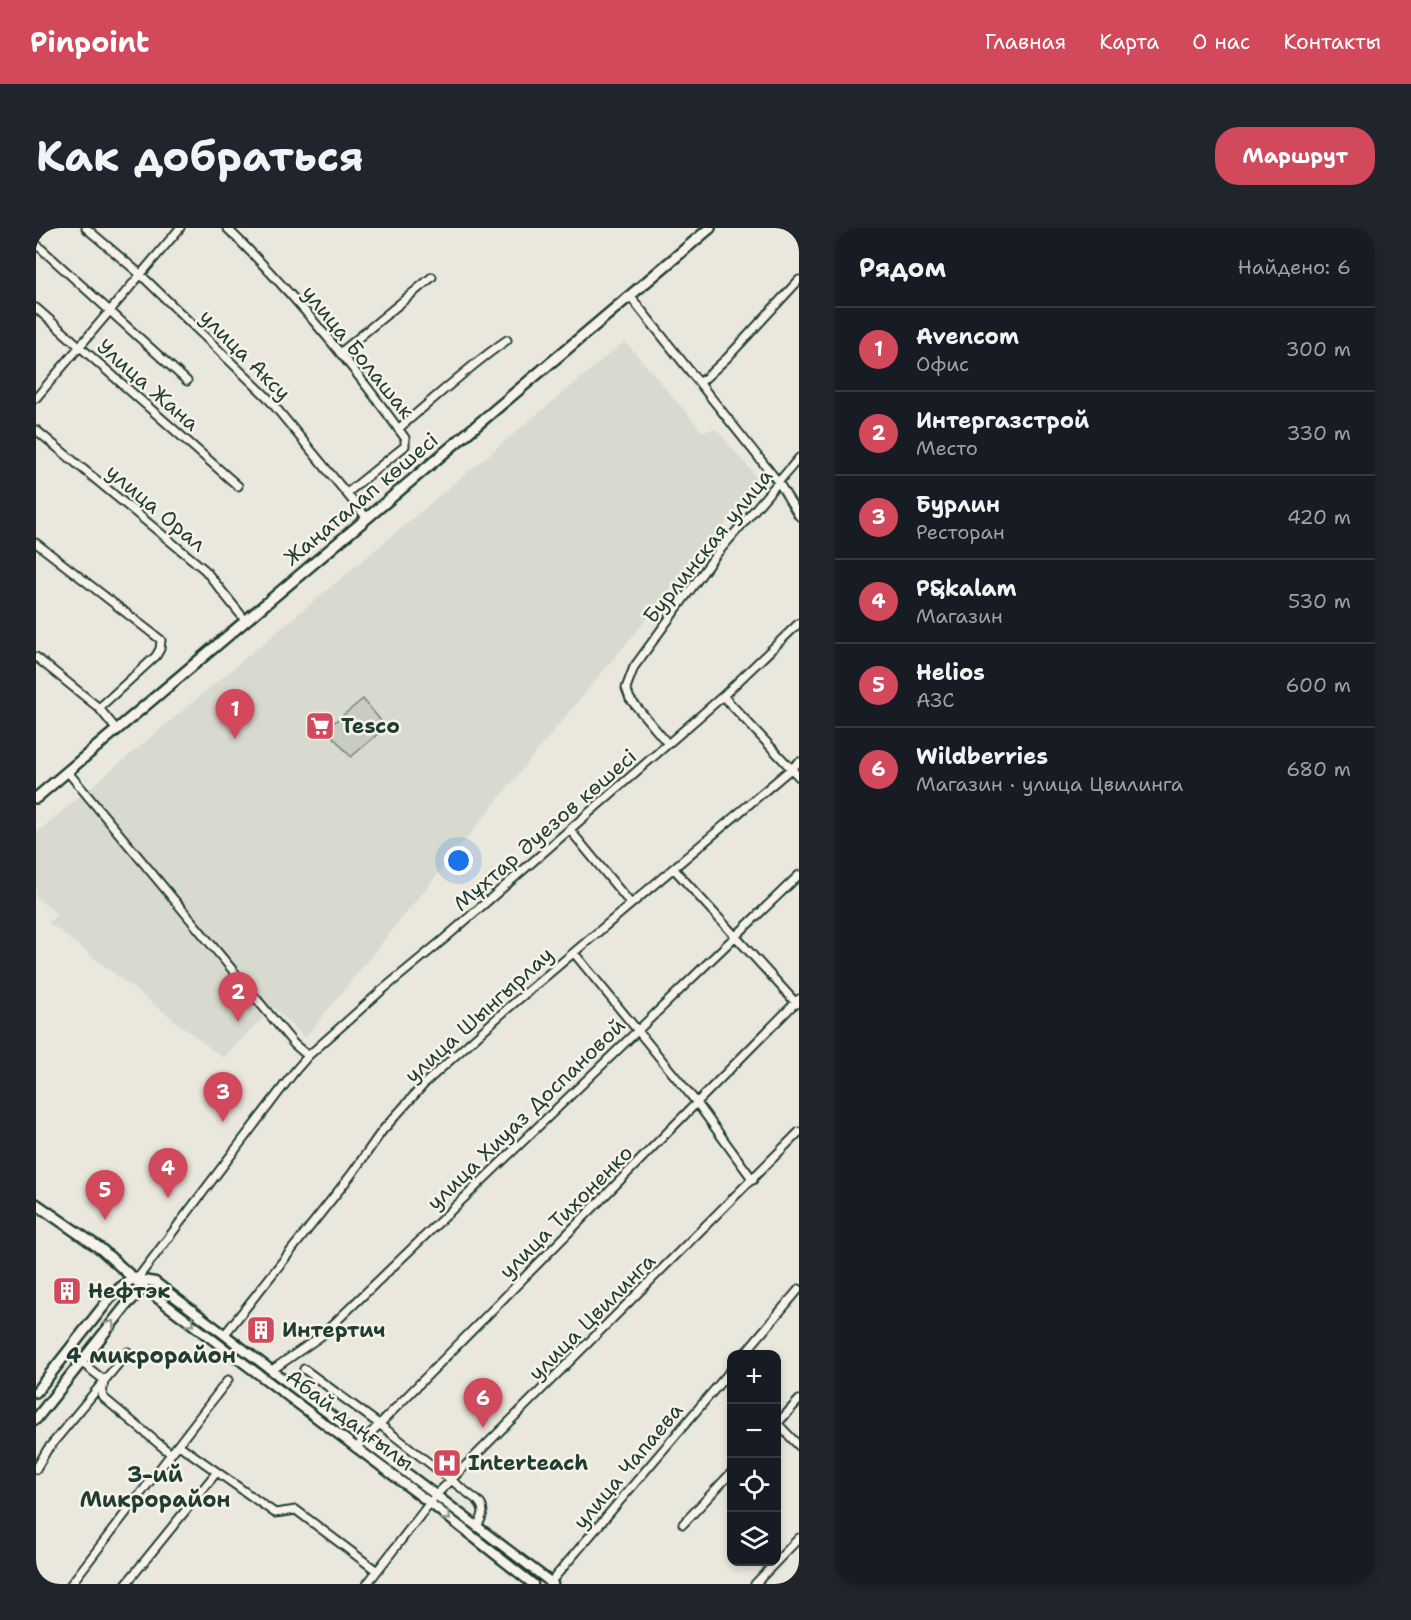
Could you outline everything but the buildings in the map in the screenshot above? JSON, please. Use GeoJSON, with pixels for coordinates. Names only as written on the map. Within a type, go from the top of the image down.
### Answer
{"type":"FeatureCollection","features":[{"type":"Feature","properties":{"kind":"main road","name":"Жаңаталап көшесі"},"geometry":{"type":"LineString","coordinates":[[36,798],[710,228]]}},
{"type":"Feature","properties":{"kind":"main road"},"geometry":{"type":"LineString","coordinates":[[36,1204],[77,1231],[144,1288],[128,1303],[36,1419]]}},
{"type":"Feature","properties":{"kind":"main road"},"geometry":{"type":"LineString","coordinates":[[36,1392],[114,1293],[135,1278]]}},
{"type":"Feature","properties":{"kind":"street","name":"улица Аксу"},"geometry":{"type":"LineString","coordinates":[[86,228],[140,274],[267,397],[366,518]]}},
{"type":"Feature","properties":{"kind":"street"},"geometry":{"type":"LineString","coordinates":[[36,398],[180,228]]}},
{"type":"Feature","properties":{"kind":"street","name":"улица Болашак"},"geometry":{"type":"LineString","coordinates":[[227,228],[271,272],[340,353],[405,438],[405,446],[347,493]]}},
{"type":"Feature","properties":{"kind":"street"},"geometry":{"type":"LineString","coordinates":[[36,244],[187,381]]}},
{"type":"Feature","properties":{"kind":"street"},"geometry":{"type":"LineString","coordinates":[[340,353],[432,277]]}},
{"type":"Feature","properties":{"kind":"street"},"geometry":{"type":"LineString","coordinates":[[700,383],[727,358],[799,280]]}},
{"type":"Feature","properties":{"kind":"street"},"geometry":{"type":"LineString","coordinates":[[630,296],[780,483],[799,516]]}},
{"type":"Feature","properties":{"kind":"street","name":"Улица Жана"},"geometry":{"type":"LineString","coordinates":[[36,308],[238,486]]}},
{"type":"Feature","properties":{"kind":"street"},"geometry":{"type":"LineString","coordinates":[[398,429],[475,362],[507,340]]}},
{"type":"Feature","properties":{"kind":"street","name":"улица Орал"},"geometry":{"type":"LineString","coordinates":[[36,430],[205,570],[245,620]]}},
{"type":"Feature","properties":{"kind":"street","name":"Бурлинская улица"},"geometry":{"type":"LineString","coordinates":[[668,744],[630,699],[626,687],[634,667],[715,556],[780,483],[799,458]]}},
{"type":"Feature","properties":{"kind":"street"},"geometry":{"type":"LineString","coordinates":[[36,543],[161,640],[156,656],[99,708]]}},
{"type":"Feature","properties":{"kind":"street","name":"Мұхтар Әуезов көшесі"},"geometry":{"type":"LineString","coordinates":[[135,1278],[308,1056],[723,696],[799,623]]}},
{"type":"Feature","properties":{"kind":"street"},"geometry":{"type":"LineString","coordinates":[[36,657],[99,708],[116,729]]}},
{"type":"Feature","properties":{"kind":"street"},"geometry":{"type":"LineString","coordinates":[[723,696],[799,777]]}},
{"type":"Feature","properties":{"kind":"street","name":"улица Шынгырлау"},"geometry":{"type":"LineString","coordinates":[[225,1334],[403,1106],[507,1009],[799,762]]}},
{"type":"Feature","properties":{"kind":"street"},"geometry":{"type":"LineString","coordinates":[[67,771],[294,1044],[308,1056]]}},
{"type":"Feature","properties":{"kind":"street"},"geometry":{"type":"LineString","coordinates":[[570,830],[631,904]]}},
{"type":"Feature","properties":{"kind":"street"},"geometry":{"type":"LineString","coordinates":[[674,869],[798,1003]]}},
{"type":"Feature","properties":{"kind":"street","name":"улица Хиуаз Доспановой"},"geometry":{"type":"LineString","coordinates":[[272,1370],[321,1336],[799,875]]}},
{"type":"Feature","properties":{"kind":"street"},"geometry":{"type":"LineString","coordinates":[[574,953],[697,1103],[753,1180]]}},
{"type":"Feature","properties":{"kind":"street","name":"улица Тихоненко"},"geometry":{"type":"LineString","coordinates":[[357,1448],[798,1003]]}},
{"type":"Feature","properties":{"kind":"street","name":"улица Цвилинга"},"geometry":{"type":"LineString","coordinates":[[367,1584],[436,1495],[799,1132]]}},
{"type":"Feature","properties":{"kind":"street","name":"Абай даңғылы"},"geometry":{"type":"LineString","coordinates":[[135,1278],[155,1282],[551,1583]]}},
{"type":"Feature","properties":{"kind":"street","name":"Абай даңғылы"},"geometry":{"type":"LineString","coordinates":[[144,1288],[430,1503],[532,1584]]}},
{"type":"Feature","properties":{"kind":"street"},"geometry":{"type":"LineString","coordinates":[[747,1350],[799,1289]]}},
{"type":"Feature","properties":{"kind":"street"},"geometry":{"type":"LineString","coordinates":[[36,1469],[46,1450],[128,1352]]}},
{"type":"Feature","properties":{"kind":"street"},"geometry":{"type":"LineString","coordinates":[[81,1362],[104,1380]]}},
{"type":"Feature","properties":{"kind":"street"},"geometry":{"type":"LineString","coordinates":[[303,1369],[379,1424],[482,1505],[483,1518],[477,1526]]}},
{"type":"Feature","properties":{"kind":"street","name":"улица Чапаева"},"geometry":{"type":"LineString","coordinates":[[551,1583],[727,1377]]}},
{"type":"Feature","properties":{"kind":"street"},"geometry":{"type":"LineString","coordinates":[[104,1380],[102,1396],[171,1454]]}},
{"type":"Feature","properties":{"kind":"street"},"geometry":{"type":"LineString","coordinates":[[70,1584],[228,1380]]}},
{"type":"Feature","properties":{"kind":"street"},"geometry":{"type":"LineString","coordinates":[[781,1419],[799,1400]]}},
{"type":"Feature","properties":{"kind":"street"},"geometry":{"type":"LineString","coordinates":[[781,1427],[799,1446]]}},
{"type":"Feature","properties":{"kind":"street"},"geometry":{"type":"LineString","coordinates":[[179,1445],[275,1514],[296,1510],[377,1571]]}},
{"type":"Feature","properties":{"kind":"street"},"geometry":{"type":"LineString","coordinates":[[126,1584],[216,1473]]}},
{"type":"Feature","properties":{"kind":"street"},"geometry":{"type":"LineString","coordinates":[[683,1524],[727,1477]]}},
{"type":"Feature","properties":{"kind":"street"},"geometry":{"type":"LineString","coordinates":[[755,1584],[799,1538]]}},
{"type":"Feature","properties":{"kind":"shaded area"},"geometry":{"type":"Polygon","coordinates":[[[625,341],[702,431],[716,429],[761,482],[550,735],[305,1038],[273,1007],[223,1058],[49,923],[57,914],[36,897],[36,833],[625,341]]]}},
{"type":"Feature","properties":{"kind":"shaded area"},"geometry":{"type":"Polygon","coordinates":[[[363,699],[386,727],[351,757],[326,729],[363,699]]]}},
{"type":"Feature","properties":{"kind":"place","name":"Tesco"},"geometry":{"type":"Point","coordinates":[320,726]}},
{"type":"Feature","properties":{"kind":"place","name":"Avencom"},"geometry":{"type":"Point","coordinates":[235,739]}},
{"type":"Feature","properties":{"kind":"place","name":"Интергазстрой"},"geometry":{"type":"Point","coordinates":[238,1022]}},
{"type":"Feature","properties":{"kind":"place","name":"Бурлин"},"geometry":{"type":"Point","coordinates":[223,1122]}},
{"type":"Feature","properties":{"kind":"place","name":"P&kalam"},"geometry":{"type":"Point","coordinates":[168,1198]}},
{"type":"Feature","properties":{"kind":"place","name":"Helios"},"geometry":{"type":"Point","coordinates":[105,1220]}},
{"type":"Feature","properties":{"kind":"place","name":"Нефтэк"},"geometry":{"type":"Point","coordinates":[67,1291]}},
{"type":"Feature","properties":{"kind":"place","name":"Интертич"},"geometry":{"type":"Point","coordinates":[261,1330]}},
{"type":"Feature","properties":{"kind":"place","name":"Wildberries"},"geometry":{"type":"Point","coordinates":[483,1428]}},
{"type":"Feature","properties":{"kind":"place","name":"Interteach"},"geometry":{"type":"Point","coordinates":[447,1463]}},
{"type":"Feature","properties":{"kind":"district","name":"4 микрорайон"},"geometry":{"type":"Point","coordinates":[151,1355]}},
{"type":"Feature","properties":{"kind":"district","name":"3-ий Микрорайон"},"geometry":{"type":"Point","coordinates":[155,1486]}}]}
